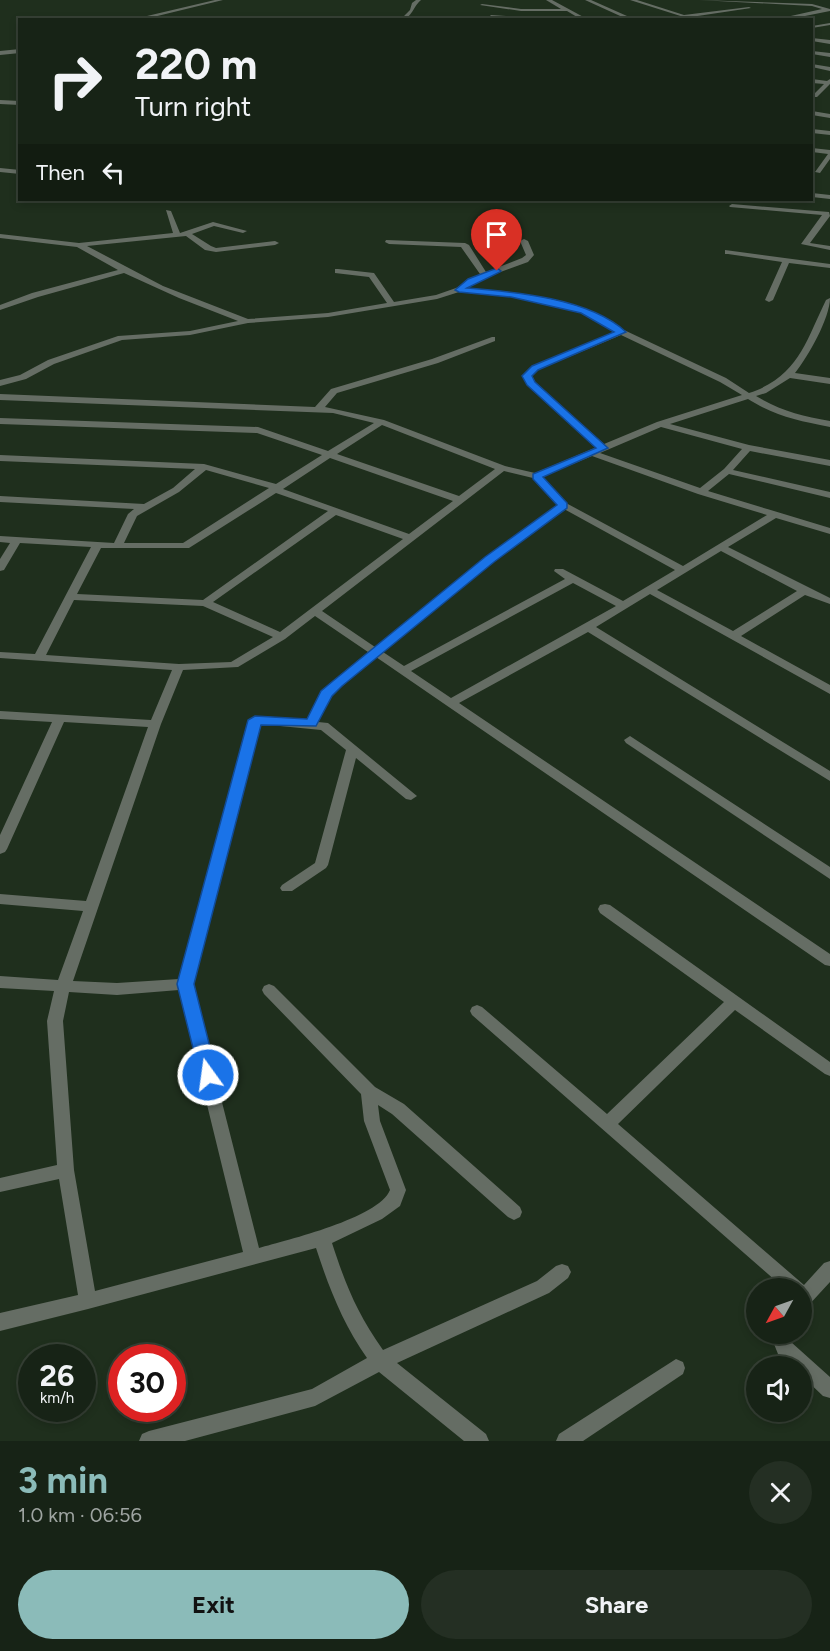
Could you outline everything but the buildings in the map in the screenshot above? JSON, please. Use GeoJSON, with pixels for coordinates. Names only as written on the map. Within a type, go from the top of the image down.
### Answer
{"type":"FeatureCollection","features":[{"type":"Feature","properties":{"kind":"street"},"geometry":{"type":"LineString","coordinates":[[141,18],[221,0]]}},
{"type":"Feature","properties":{"kind":"street"},"geometry":{"type":"LineString","coordinates":[[404,18],[412,10],[414,3],[419,0]]}},
{"type":"Feature","properties":{"kind":"street"},"geometry":{"type":"LineString","coordinates":[[541,0],[549,0],[583,18]]}},
{"type":"Feature","properties":{"kind":"street"},"geometry":{"type":"LineString","coordinates":[[587,0],[629,18]]}},
{"type":"Feature","properties":{"kind":"street"},"geometry":{"type":"LineString","coordinates":[[632,0],[689,18]]}},
{"type":"Feature","properties":{"kind":"street"},"geometry":{"type":"LineString","coordinates":[[701,0],[819,6],[830,10],[786,18]]}},
{"type":"Feature","properties":{"kind":"street"},"geometry":{"type":"LineString","coordinates":[[684,16],[780,4]]}},
{"type":"Feature","properties":{"kind":"street"},"geometry":{"type":"LineString","coordinates":[[482,5],[528,11],[569,10]]}},
{"type":"Feature","properties":{"kind":"street"},"geometry":{"type":"LineString","coordinates":[[656,8],[718,12]]}},
{"type":"Feature","properties":{"kind":"street"},"geometry":{"type":"LineString","coordinates":[[528,11],[538,18]]}},
{"type":"Feature","properties":{"kind":"street"},"geometry":{"type":"LineString","coordinates":[[490,16],[502,18]]}},
{"type":"Feature","properties":{"kind":"street"},"geometry":{"type":"LineString","coordinates":[[813,27],[830,24]]}},
{"type":"Feature","properties":{"kind":"street"},"geometry":{"type":"LineString","coordinates":[[813,40],[830,42]]}},
{"type":"Feature","properties":{"kind":"street"},"geometry":{"type":"LineString","coordinates":[[0,53],[18,51]]}},
{"type":"Feature","properties":{"kind":"street"},"geometry":{"type":"LineString","coordinates":[[813,53],[830,55]]}},
{"type":"Feature","properties":{"kind":"street"},"geometry":{"type":"LineString","coordinates":[[813,66],[830,69]]}},
{"type":"Feature","properties":{"kind":"street"},"geometry":{"type":"LineString","coordinates":[[813,81],[829,82]]}},
{"type":"Feature","properties":{"kind":"street"},"geometry":{"type":"LineString","coordinates":[[813,96],[829,82]]}},
{"type":"Feature","properties":{"kind":"street"},"geometry":{"type":"LineString","coordinates":[[813,96],[822,97]]}},
{"type":"Feature","properties":{"kind":"street"},"geometry":{"type":"LineString","coordinates":[[0,102],[18,102]]}},
{"type":"Feature","properties":{"kind":"street"},"geometry":{"type":"LineString","coordinates":[[813,113],[830,116]]}},
{"type":"Feature","properties":{"kind":"street"},"geometry":{"type":"LineString","coordinates":[[813,131],[830,134]]}},
{"type":"Feature","properties":{"kind":"street"},"geometry":{"type":"LineString","coordinates":[[813,150],[830,153]]}},
{"type":"Feature","properties":{"kind":"street"},"geometry":{"type":"LineString","coordinates":[[830,153],[815,171],[830,174]]}},
{"type":"Feature","properties":{"kind":"street"},"geometry":{"type":"LineString","coordinates":[[0,170],[18,172]]}},
{"type":"Feature","properties":{"kind":"street"},"geometry":{"type":"LineString","coordinates":[[813,195],[830,197]]}},
{"type":"Feature","properties":{"kind":"street"},"geometry":{"type":"LineString","coordinates":[[732,206],[828,213]]}},
{"type":"Feature","properties":{"kind":"street"},"geometry":{"type":"LineString","coordinates":[[168,211],[177,234]]}},
{"type":"Feature","properties":{"kind":"street"},"geometry":{"type":"LineString","coordinates":[[828,213],[805,244],[830,248]]}},
{"type":"Feature","properties":{"kind":"street"},"geometry":{"type":"LineString","coordinates":[[0,236],[79,245],[187,234],[213,224],[243,231]]}},
{"type":"Feature","properties":{"kind":"street"},"geometry":{"type":"LineString","coordinates":[[187,234],[208,248],[216,250],[274,243]]}},
{"type":"Feature","properties":{"kind":"street"},"geometry":{"type":"LineString","coordinates":[[0,383],[23,377],[51,362],[111,341],[190,333],[248,321],[328,315],[437,297],[459,290],[484,275],[529,258],[530,255],[524,241]]}},
{"type":"Feature","properties":{"kind":"street"},"geometry":{"type":"LineString","coordinates":[[389,242],[462,245],[466,247],[484,275]]}},
{"type":"Feature","properties":{"kind":"street"},"geometry":{"type":"LineString","coordinates":[[79,245],[121,271],[215,310],[248,321]]}},
{"type":"Feature","properties":{"kind":"street"},"geometry":{"type":"LineString","coordinates":[[728,252],[830,266]]}},
{"type":"Feature","properties":{"kind":"street"},"geometry":{"type":"LineString","coordinates":[[769,300],[786,260]]}},
{"type":"Feature","properties":{"kind":"street"},"geometry":{"type":"LineString","coordinates":[[0,308],[35,295],[121,271]]}},
{"type":"Feature","properties":{"kind":"street"},"geometry":{"type":"LineString","coordinates":[[338,272],[371,275],[392,304]]}},
{"type":"Feature","properties":{"kind":"street"},"geometry":{"type":"LineString","coordinates":[[459,290],[511,294],[584,311],[621,332],[723,380],[784,415],[830,424]]}},
{"type":"Feature","properties":{"kind":"street"},"geometry":{"type":"LineString","coordinates":[[536,476],[660,424],[763,391],[789,375],[799,363],[830,300]]}},
{"type":"Feature","properties":{"kind":"street"},"geometry":{"type":"LineString","coordinates":[[603,448],[530,383],[527,376],[535,368],[621,332]]}},
{"type":"Feature","properties":{"kind":"street"},"geometry":{"type":"LineString","coordinates":[[318,409],[334,391],[435,361],[492,339]]}},
{"type":"Feature","properties":{"kind":"street"},"geometry":{"type":"LineString","coordinates":[[789,375],[830,381]]}},
{"type":"Feature","properties":{"kind":"street"},"geometry":{"type":"LineString","coordinates":[[0,397],[318,409],[333,410],[381,422],[502,468],[536,476],[563,505],[681,569]]}},
{"type":"Feature","properties":{"kind":"street"},"geometry":{"type":"LineString","coordinates":[[0,421],[258,430],[460,500]]}},
{"type":"Feature","properties":{"kind":"street"},"geometry":{"type":"LineString","coordinates":[[0,539],[117,546],[185,546],[381,422]]}},
{"type":"Feature","properties":{"kind":"street"},"geometry":{"type":"LineString","coordinates":[[660,424],[748,448],[830,464]]}},
{"type":"Feature","properties":{"kind":"street"},"geometry":{"type":"LineString","coordinates":[[701,492],[727,471],[748,448]]}},
{"type":"Feature","properties":{"kind":"street"},"geometry":{"type":"LineString","coordinates":[[592,453],[701,492],[830,531]]}},
{"type":"Feature","properties":{"kind":"street"},"geometry":{"type":"LineString","coordinates":[[0,458],[204,467],[279,488],[278,490],[410,538]]}},
{"type":"Feature","properties":{"kind":"street"},"geometry":{"type":"LineString","coordinates":[[117,546],[133,514],[190,481],[204,467]]}},
{"type":"Feature","properties":{"kind":"street"},"geometry":{"type":"LineString","coordinates":[[0,655],[179,667],[224,667],[234,664],[281,636],[502,468]]}},
{"type":"Feature","properties":{"kind":"street"},"geometry":{"type":"LineString","coordinates":[[727,471],[830,495]]}},
{"type":"Feature","properties":{"kind":"street"},"geometry":{"type":"LineString","coordinates":[[0,499],[145,507]]}},
{"type":"Feature","properties":{"kind":"street"},"geometry":{"type":"LineString","coordinates":[[311,723],[326,694],[374,651],[563,505]]}},
{"type":"Feature","properties":{"kind":"street"},"geometry":{"type":"LineString","coordinates":[[205,603],[335,511]]}},
{"type":"Feature","properties":{"kind":"street"},"geometry":{"type":"LineString","coordinates":[[450,703],[588,627],[681,569],[776,514]]}},
{"type":"Feature","properties":{"kind":"street"},"geometry":{"type":"LineString","coordinates":[[0,568],[17,540]]}},
{"type":"Feature","properties":{"kind":"street"},"geometry":{"type":"LineString","coordinates":[[39,657],[97,545]]}},
{"type":"Feature","properties":{"kind":"street"},"geometry":{"type":"LineString","coordinates":[[720,547],[830,601]]}},
{"type":"Feature","properties":{"kind":"street"},"geometry":{"type":"LineString","coordinates":[[559,571],[624,606]]}},
{"type":"Feature","properties":{"kind":"street"},"geometry":{"type":"LineString","coordinates":[[403,671],[572,579]]}},
{"type":"Feature","properties":{"kind":"street"},"geometry":{"type":"LineString","coordinates":[[650,590],[828,687]]}},
{"type":"Feature","properties":{"kind":"street"},"geometry":{"type":"LineString","coordinates":[[733,636],[805,590]]}},
{"type":"Feature","properties":{"kind":"street"},"geometry":{"type":"LineString","coordinates":[[70,597],[205,603],[281,636]]}},
{"type":"Feature","properties":{"kind":"street"},"geometry":{"type":"LineString","coordinates":[[315,611],[830,960]]}},
{"type":"Feature","properties":{"kind":"street"},"geometry":{"type":"LineString","coordinates":[[588,627],[830,777]]}},
{"type":"Feature","properties":{"kind":"street"},"geometry":{"type":"LineString","coordinates":[[88,1302],[66,1170],[55,1021],[64,987],[155,724],[179,667]]}},
{"type":"Feature","properties":{"kind":"street"},"geometry":{"type":"LineString","coordinates":[[0,715],[155,724]]}},
{"type":"Feature","properties":{"kind":"street"},"geometry":{"type":"LineString","coordinates":[[0,849],[60,718]]}},
{"type":"Feature","properties":{"kind":"street"},"geometry":{"type":"LineString","coordinates":[[253,1258],[185,984],[255,720],[311,723],[324,726],[411,796]]}},
{"type":"Feature","properties":{"kind":"street"},"geometry":{"type":"LineString","coordinates":[[630,740],[830,874]]}},
{"type":"Feature","properties":{"kind":"street"},"geometry":{"type":"LineString","coordinates":[[287,888],[321,865],[352,749]]}},
{"type":"Feature","properties":{"kind":"street"},"geometry":{"type":"LineString","coordinates":[[0,899],[92,907]]}},
{"type":"Feature","properties":{"kind":"street"},"geometry":{"type":"LineString","coordinates":[[605,909],[830,1070]]}},
{"type":"Feature","properties":{"kind":"street"},"geometry":{"type":"LineString","coordinates":[[0,982],[117,989],[185,984]]}},
{"type":"Feature","properties":{"kind":"street"},"geometry":{"type":"LineString","coordinates":[[269,990],[369,1092],[398,1109],[514,1212]]}},
{"type":"Feature","properties":{"kind":"street"},"geometry":{"type":"LineString","coordinates":[[607,1124],[734,1002]]}},
{"type":"Feature","properties":{"kind":"street"},"geometry":{"type":"LineString","coordinates":[[477,1011],[782,1278]]}},
{"type":"Feature","properties":{"kind":"street"},"geometry":{"type":"LineString","coordinates":[[0,1322],[88,1302],[322,1239],[376,1214],[394,1201],[398,1191],[372,1120],[369,1092]]}},
{"type":"Feature","properties":{"kind":"street"},"geometry":{"type":"LineString","coordinates":[[0,1185],[66,1170]]}},
{"type":"Feature","properties":{"kind":"street"},"geometry":{"type":"LineString","coordinates":[[322,1239],[338,1289],[357,1328],[380,1361],[479,1441]]}},
{"type":"Feature","properties":{"kind":"street"},"geometry":{"type":"LineString","coordinates":[[812,1285],[830,1269]]}},
{"type":"Feature","properties":{"kind":"street"},"geometry":{"type":"LineString","coordinates":[[149,1441],[315,1397],[380,1361],[543,1287],[562,1272]]}},
{"type":"Feature","properties":{"kind":"street"},"geometry":{"type":"LineString","coordinates":[[783,1344],[784,1348],[830,1389]]}},
{"type":"Feature","properties":{"kind":"street"},"geometry":{"type":"LineString","coordinates":[[566,1441],[676,1368]]}},
{"type":"Feature","properties":{"kind":"route"},"geometry":{"type":"LineString","coordinates":[[208,1075],[185,984],[255,720],[311,723],[326,694],[337,683],[374,651],[563,505],[536,476],[603,448],[530,383],[527,376],[535,368],[621,332],[584,311],[511,294],[459,290],[471,281],[497,271]]}}]}
